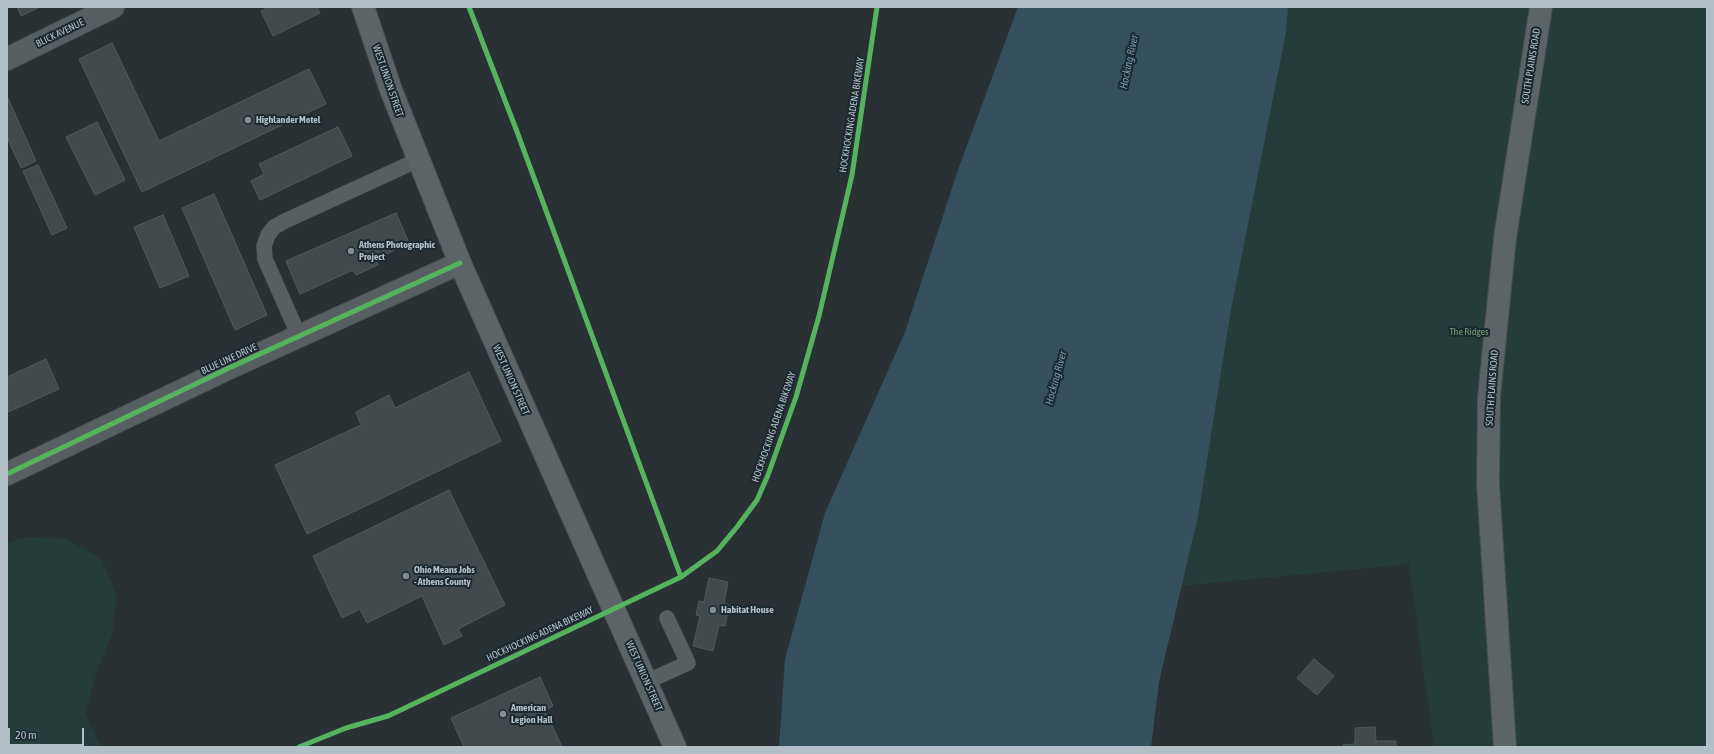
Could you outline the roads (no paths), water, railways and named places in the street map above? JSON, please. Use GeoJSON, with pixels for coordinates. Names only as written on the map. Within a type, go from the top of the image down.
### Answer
{"type":"FeatureCollection","features":[{"type":"Feature","properties":{"kind":"main road","name":"WEST UNION STREET"},"geometry":{"type":"LineString","coordinates":[[363,7],[391,90],[460,263],[676,747]]}},
{"type":"Feature","properties":{"kind":"main road","name":"SOUTH PLAINS ROAD"},"geometry":{"type":"LineString","coordinates":[[1505,747],[1488,484],[1489,398],[1505,238],[1541,7]]}},
{"type":"Feature","properties":{"kind":"street","name":"BLICK AVENUE"},"geometry":{"type":"LineString","coordinates":[[7,59],[113,7]]}},
{"type":"Feature","properties":{"kind":"street","name":"BLUE LINE DRIVE"},"geometry":{"type":"LineString","coordinates":[[7,474],[299,336],[460,263]]}},
{"type":"Feature","properties":{"kind":"lane"},"geometry":{"type":"LineString","coordinates":[[299,336],[265,259],[264,246],[268,235],[274,227],[285,221],[418,160]]}},
{"type":"Feature","properties":{"kind":"lane"},"geometry":{"type":"LineString","coordinates":[[646,682],[688,664],[667,618]]}},
{"type":"Feature","properties":{"kind":"water","name":"Hocking River"},"geometry":{"type":"Polygon","coordinates":[[[1018,7],[1288,7],[1286,33],[1231,310],[1198,517],[1159,682],[1151,747],[779,747],[785,659],[825,513],[905,332],[958,170],[1018,7]]]}},
{"type":"Feature","properties":{"kind":"place","name":"Highlander Motel"},"geometry":{"type":"Point","coordinates":[248,120]}},
{"type":"Feature","properties":{"kind":"place","name":"Athens Photographic Project"},"geometry":{"type":"Point","coordinates":[351,251]}},
{"type":"Feature","properties":{"kind":"place","name":"Ohio Means Jobs - Athens County"},"geometry":{"type":"Point","coordinates":[406,576]}},
{"type":"Feature","properties":{"kind":"place","name":"Habitat House"},"geometry":{"type":"Point","coordinates":[713,610]}},
{"type":"Feature","properties":{"kind":"place","name":"American Legion Hall"},"geometry":{"type":"Point","coordinates":[503,714]}},
{"type":"Feature","properties":{"kind":"park label","name":"The Ridges"},"geometry":{"type":"Point","coordinates":[1469,332]}}]}
